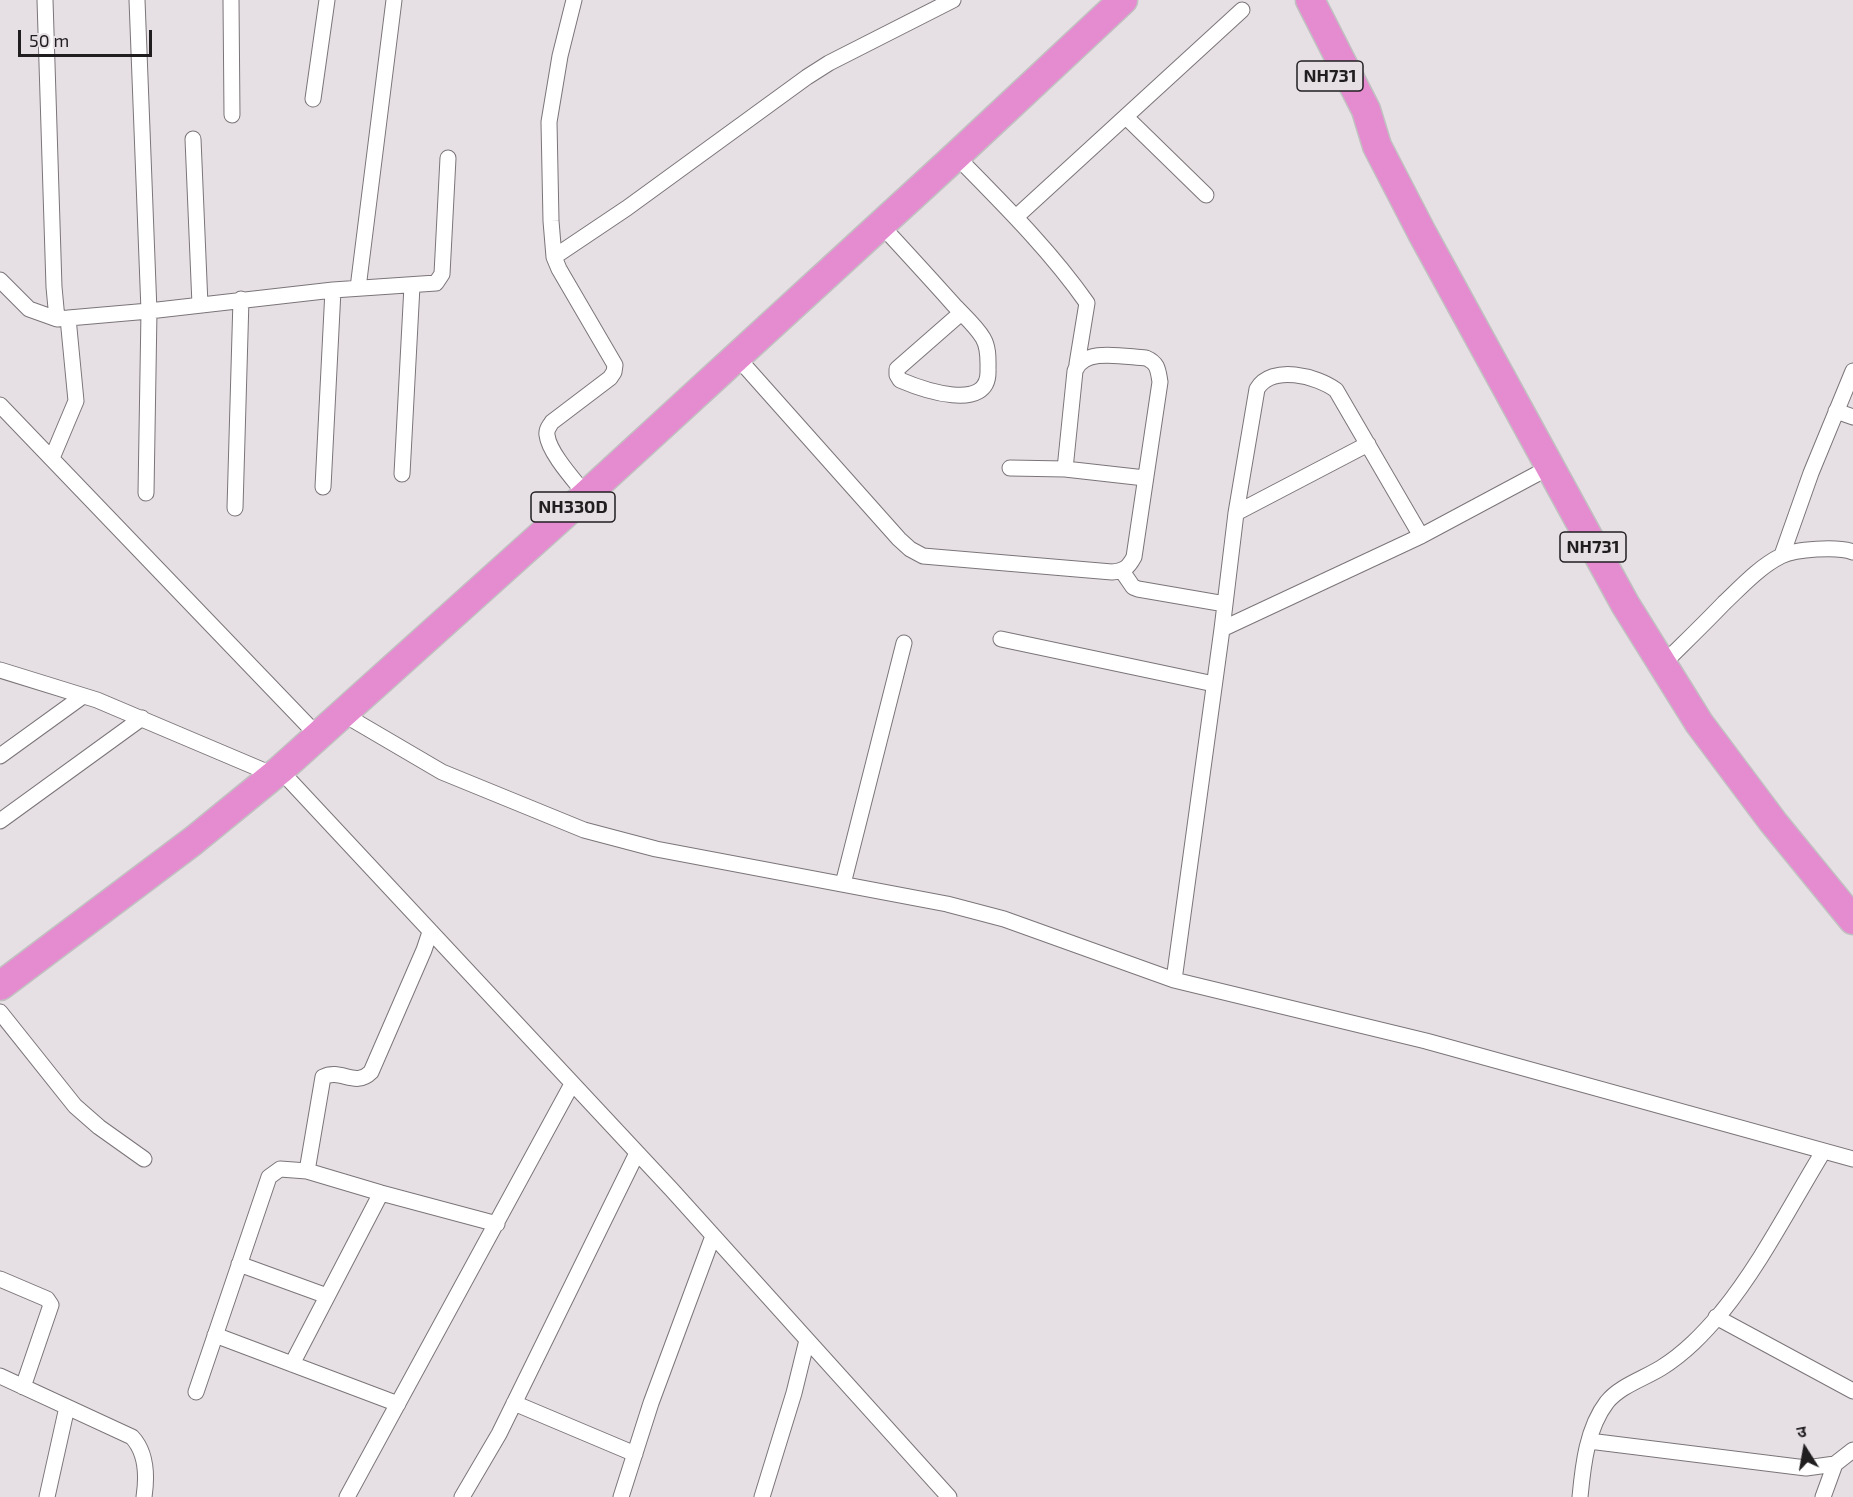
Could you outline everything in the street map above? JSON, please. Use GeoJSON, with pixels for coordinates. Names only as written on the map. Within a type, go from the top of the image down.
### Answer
{"type":"FeatureCollection","features":[{"type":"Feature","properties":{"kind":"highway","name":"NH330D"},"geometry":{"type":"LineString","coordinates":[[0,986],[194,842],[277,772],[586,495],[1123,0]]}},
{"type":"Feature","properties":{"kind":"highway","name":"NH731"},"geometry":{"type":"LineString","coordinates":[[1291,0],[1352,117],[1377,146]]}},
{"type":"Feature","properties":{"kind":"highway","name":"NH731"},"geometry":{"type":"LineString","coordinates":[[1310,0],[1366,111],[1377,146],[1422,233],[1625,604],[1699,723],[1735,773],[1853,920]]}},
{"type":"Feature","properties":{"kind":"street"},"geometry":{"type":"LineString","coordinates":[[45,0],[54,287],[62,318],[76,401],[52,458]]}},
{"type":"Feature","properties":{"kind":"street"},"geometry":{"type":"LineString","coordinates":[[137,0],[149,311],[146,493]]}},
{"type":"Feature","properties":{"kind":"street"},"geometry":{"type":"LineString","coordinates":[[231,0],[232,114]]}},
{"type":"Feature","properties":{"kind":"street"},"geometry":{"type":"LineString","coordinates":[[313,99],[327,0]]}},
{"type":"Feature","properties":{"kind":"street"},"geometry":{"type":"LineString","coordinates":[[358,288],[394,0]]}},
{"type":"Feature","properties":{"kind":"street"},"geometry":{"type":"LineString","coordinates":[[574,0],[560,56],[549,122],[554,257],[615,365],[610,378],[552,422],[547,429],[547,437],[551,447],[586,495]]}},
{"type":"Feature","properties":{"kind":"street"},"geometry":{"type":"LineString","coordinates":[[554,257],[627,208],[807,77],[829,63],[953,0]]}},
{"type":"Feature","properties":{"kind":"street"},"geometry":{"type":"LineString","coordinates":[[1016,217],[1242,10]]}},
{"type":"Feature","properties":{"kind":"street"},"geometry":{"type":"LineString","coordinates":[[1126,117],[1206,195]]}},
{"type":"Feature","properties":{"kind":"street"},"geometry":{"type":"LineString","coordinates":[[193,139],[200,305]]}},
{"type":"Feature","properties":{"kind":"street"},"geometry":{"type":"LineString","coordinates":[[956,156],[1016,217],[1067,275],[1087,303],[1074,371],[1065,469]]}},
{"type":"Feature","properties":{"kind":"street"},"geometry":{"type":"LineString","coordinates":[[0,280],[29,309],[62,318],[149,311],[333,290],[436,284],[442,274],[448,158]]}},
{"type":"Feature","properties":{"kind":"street"},"geometry":{"type":"LineString","coordinates":[[881,225],[961,313],[983,338],[987,350],[988,378],[979,391],[960,397],[900,380],[897,369],[961,313]]}},
{"type":"Feature","properties":{"kind":"street"},"geometry":{"type":"LineString","coordinates":[[402,474],[412,286]]}},
{"type":"Feature","properties":{"kind":"street"},"geometry":{"type":"LineString","coordinates":[[323,487],[333,290]]}},
{"type":"Feature","properties":{"kind":"street"},"geometry":{"type":"LineString","coordinates":[[235,508],[241,300]]}},
{"type":"Feature","properties":{"kind":"street"},"geometry":{"type":"LineString","coordinates":[[736,356],[910,549],[923,556],[1122,571],[1129,566],[1134,557],[1160,382],[1158,366],[1146,358],[1092,355],[1077,364]]}},
{"type":"Feature","properties":{"kind":"street"},"geometry":{"type":"LineString","coordinates":[[1782,555],[1811,473],[1853,371]]}},
{"type":"Feature","properties":{"kind":"street"},"geometry":{"type":"LineString","coordinates":[[1174,980],[1236,513],[1257,389],[1261,383],[1284,374],[1328,383],[1336,390],[1422,536]]}},
{"type":"Feature","properties":{"kind":"street"},"geometry":{"type":"LineString","coordinates":[[0,405],[6,416],[52,458],[318,736]]}},
{"type":"Feature","properties":{"kind":"street"},"geometry":{"type":"LineString","coordinates":[[1836,411],[1853,417]]}},
{"type":"Feature","properties":{"kind":"street"},"geometry":{"type":"LineString","coordinates":[[1236,513],[1368,444]]}},
{"type":"Feature","properties":{"kind":"street"},"geometry":{"type":"LineString","coordinates":[[1222,629],[1422,536],[1550,467]]}},
{"type":"Feature","properties":{"kind":"street"},"geometry":{"type":"LineString","coordinates":[[1011,468],[1065,469],[1145,478]]}},
{"type":"Feature","properties":{"kind":"street"},"geometry":{"type":"LineString","coordinates":[[1662,665],[1744,584],[1782,555],[1828,548],[1840,548],[1853,552]]}},
{"type":"Feature","properties":{"kind":"street"},"geometry":{"type":"LineString","coordinates":[[1122,571],[1133,587],[1138,589],[1225,604]]}},
{"type":"Feature","properties":{"kind":"street"},"geometry":{"type":"LineString","coordinates":[[1001,639],[1214,684]]}},
{"type":"Feature","properties":{"kind":"street"},"geometry":{"type":"LineString","coordinates":[[843,884],[904,643]]}},
{"type":"Feature","properties":{"kind":"street"},"geometry":{"type":"LineString","coordinates":[[0,670],[83,696],[277,772],[637,1154],[949,1497]]}},
{"type":"Feature","properties":{"kind":"street"},"geometry":{"type":"LineString","coordinates":[[0,756],[83,696]]}},
{"type":"Feature","properties":{"kind":"street"},"geometry":{"type":"LineString","coordinates":[[343,714],[442,772],[584,830],[656,849],[947,904],[1004,919],[1174,980],[1426,1041],[1853,1159]]}},
{"type":"Feature","properties":{"kind":"street"},"geometry":{"type":"LineString","coordinates":[[0,821],[142,718]]}},
{"type":"Feature","properties":{"kind":"street"},"geometry":{"type":"LineString","coordinates":[[308,1171],[324,1077],[332,1074],[359,1080],[371,1072],[430,932]]}},
{"type":"Feature","properties":{"kind":"street"},"geometry":{"type":"LineString","coordinates":[[0,1012],[75,1106],[99,1127],[144,1159]]}},
{"type":"Feature","properties":{"kind":"street"},"geometry":{"type":"LineString","coordinates":[[347,1497],[498,1224],[572,1084]]}},
{"type":"Feature","properties":{"kind":"street"},"geometry":{"type":"LineString","coordinates":[[1580,1497],[1589,1441],[1599,1414],[1608,1401],[1620,1391],[1681,1354],[1699,1338],[1739,1289],[1823,1152]]}},
{"type":"Feature","properties":{"kind":"street"},"geometry":{"type":"LineString","coordinates":[[462,1497],[499,1434],[637,1154]]}},
{"type":"Feature","properties":{"kind":"street"},"geometry":{"type":"LineString","coordinates":[[196,1392],[269,1177],[280,1170],[308,1171],[498,1224]]}},
{"type":"Feature","properties":{"kind":"street"},"geometry":{"type":"LineString","coordinates":[[292,1364],[381,1193]]}},
{"type":"Feature","properties":{"kind":"street"},"geometry":{"type":"LineString","coordinates":[[621,1497],[651,1403],[713,1236]]}},
{"type":"Feature","properties":{"kind":"street"},"geometry":{"type":"LineString","coordinates":[[239,1264],[327,1296]]}},
{"type":"Feature","properties":{"kind":"street"},"geometry":{"type":"LineString","coordinates":[[0,1279],[46,1299],[51,1305],[23,1387]]}},
{"type":"Feature","properties":{"kind":"street"},"geometry":{"type":"LineString","coordinates":[[1716,1317],[1853,1391]]}},
{"type":"Feature","properties":{"kind":"street"},"geometry":{"type":"LineString","coordinates":[[215,1335],[398,1404]]}},
{"type":"Feature","properties":{"kind":"street"},"geometry":{"type":"LineString","coordinates":[[762,1497],[794,1393],[807,1340]]}},
{"type":"Feature","properties":{"kind":"street"},"geometry":{"type":"LineString","coordinates":[[0,1376],[124,1432],[138,1444],[144,1462],[144,1497]]}},
{"type":"Feature","properties":{"kind":"street"},"geometry":{"type":"LineString","coordinates":[[514,1403],[635,1454]]}},
{"type":"Feature","properties":{"kind":"street"},"geometry":{"type":"LineString","coordinates":[[47,1497],[67,1407]]}},
{"type":"Feature","properties":{"kind":"street"},"geometry":{"type":"LineString","coordinates":[[1589,1441],[1806,1468],[1835,1464],[1853,1450]]}},
{"type":"Feature","properties":{"kind":"street"},"geometry":{"type":"LineString","coordinates":[[1823,1497],[1835,1464]]}}]}
